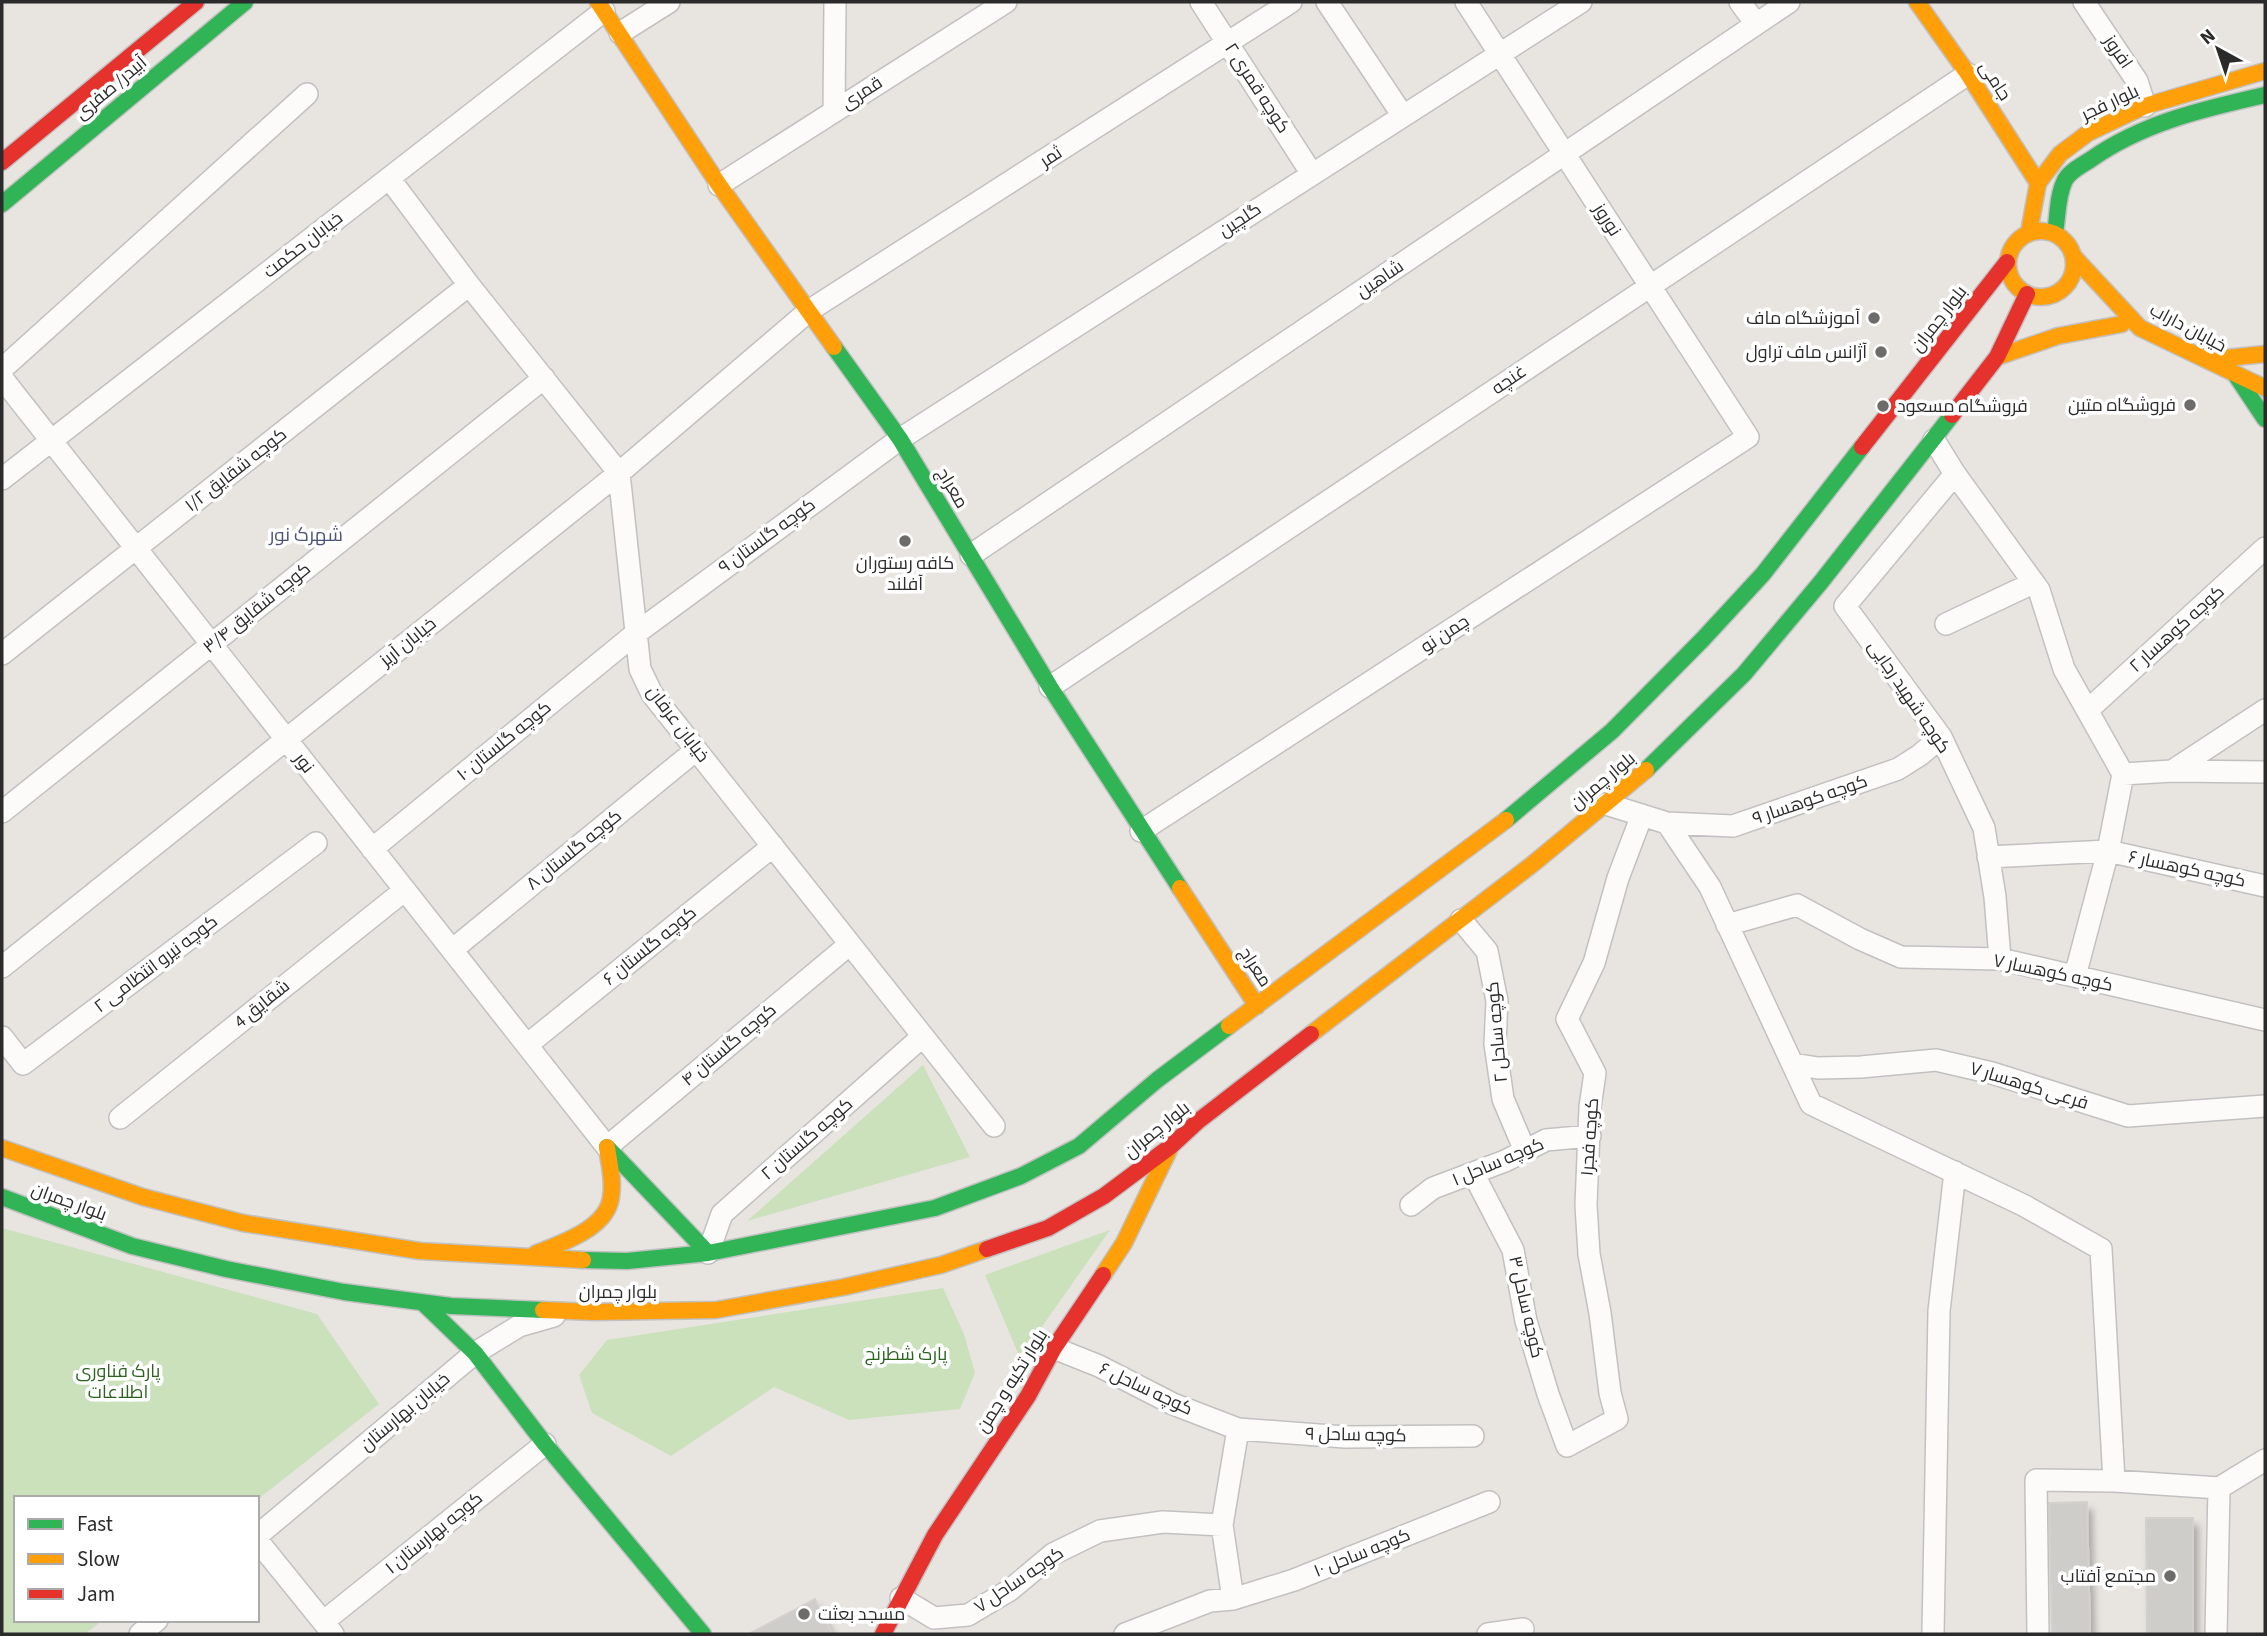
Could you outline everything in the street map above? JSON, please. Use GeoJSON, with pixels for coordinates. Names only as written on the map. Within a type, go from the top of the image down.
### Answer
{"type":"FeatureCollection","features":[{"type":"Feature","properties":{"kind":"main road","name":"آبیدر/ صفری"},"geometry":{"type":"LineString","coordinates":[[2,162],[196,2]]}},
{"type":"Feature","properties":{"kind":"main road","name":"آبیدر/ صفری"},"geometry":{"type":"LineString","coordinates":[[2,204],[245,2]]}},
{"type":"Feature","properties":{"kind":"main road","name":"جامی"},"geometry":{"type":"LineString","coordinates":[[1917,2],[1968,74],[2038,183]]}},
{"type":"Feature","properties":{"kind":"main road","name":"معراج"},"geometry":{"type":"LineString","coordinates":[[601,6],[719,186],[900,439],[1050,687],[1257,1006]]}},
{"type":"Feature","properties":{"kind":"main road","name":"بلوار فجر"},"geometry":{"type":"LineString","coordinates":[[2029,232],[2038,183],[2060,154],[2088,133],[2145,106],[2265,71]]}},
{"type":"Feature","properties":{"kind":"main road"},"geometry":{"type":"LineString","coordinates":[[2055,233],[2062,191],[2068,176],[2092,157],[2119,140],[2159,122],[2265,95]]}},
{"type":"Feature","properties":{"kind":"main road"},"geometry":{"type":"LineString","coordinates":[[2047,296],[2065,286],[2074,267],[2074,257],[2064,239],[2055,233],[2046,230],[2029,232],[2014,244],[2007,262],[2012,281],[2026,294],[2047,296],[2070,306]]}},
{"type":"Feature","properties":{"kind":"main road","name":"خیابان داراب"},"geometry":{"type":"LineString","coordinates":[[2074,257],[2140,328],[2265,388]]}},
{"type":"Feature","properties":{"kind":"main road","name":"بلوار چمران"},"geometry":{"type":"LineString","coordinates":[[2,1148],[143,1196],[243,1223],[420,1251],[627,1261],[708,1253],[935,1208],[1021,1176],[1079,1146],[1157,1080],[1497,827],[1612,731],[1763,575],[1979,316],[2007,262]]}},
{"type":"Feature","properties":{"kind":"main road","name":"بلوار چمران"},"geometry":{"type":"LineString","coordinates":[[2,1197],[132,1246],[226,1269],[344,1292],[451,1307],[567,1311],[716,1310],[844,1287],[941,1265],[1048,1228],[1104,1196],[1171,1146],[1197,1122],[1534,863],[1652,765],[1744,674],[1802,606],[1934,440],[1997,357],[2026,294]]}},
{"type":"Feature","properties":{"kind":"main road"},"geometry":{"type":"LineString","coordinates":[[2094,315],[2140,328]]}},
{"type":"Feature","properties":{"kind":"main road"},"geometry":{"type":"LineString","coordinates":[[1979,316],[2008,336]]}},
{"type":"Feature","properties":{"kind":"main road"},"geometry":{"type":"LineString","coordinates":[[1997,357],[2062,333],[2122,324]]}},
{"type":"Feature","properties":{"kind":"main road"},"geometry":{"type":"LineString","coordinates":[[2207,360],[2265,354]]}},
{"type":"Feature","properties":{"kind":"main road"},"geometry":{"type":"LineString","coordinates":[[2235,374],[2265,419]]}},
{"type":"Feature","properties":{"kind":"main road","name":"بلوار تکیه و چمن"},"geometry":{"type":"LineString","coordinates":[[883,1634],[935,1535],[1028,1396],[1054,1348],[1124,1243],[1171,1146]]}},
{"type":"Feature","properties":{"kind":"main road"},"geometry":{"type":"LineString","coordinates":[[607,1147],[708,1253]]}},
{"type":"Feature","properties":{"kind":"main road"},"geometry":{"type":"LineString","coordinates":[[524,1258],[577,1236],[608,1210],[612,1188],[607,1147]]}},
{"type":"Feature","properties":{"kind":"main road"},"geometry":{"type":"LineString","coordinates":[[423,1303],[475,1353],[545,1444],[703,1634]]}},
{"type":"Feature","properties":{"kind":"street"},"geometry":{"type":"LineString","coordinates":[[620,33],[669,2]]}},
{"type":"Feature","properties":{"kind":"street"},"geometry":{"type":"LineString","coordinates":[[834,111],[835,2]]}},
{"type":"Feature","properties":{"kind":"street","name":"قمری"},"geometry":{"type":"LineString","coordinates":[[719,186],[1006,2]]}},
{"type":"Feature","properties":{"kind":"street","name":"کوچه قمری ۲"},"geometry":{"type":"LineString","coordinates":[[1201,2],[1312,174]]}},
{"type":"Feature","properties":{"kind":"street","name":"ثمر"},"geometry":{"type":"LineString","coordinates":[[810,310],[1291,2]]}},
{"type":"Feature","properties":{"kind":"street"},"geometry":{"type":"LineString","coordinates":[[1328,2],[1403,116]]}},
{"type":"Feature","properties":{"kind":"street","name":"نوروز"},"geometry":{"type":"LineString","coordinates":[[1466,2],[1748,437]]}},
{"type":"Feature","properties":{"kind":"street","name":"گلچین"},"geometry":{"type":"LineString","coordinates":[[900,439],[1581,2]]}},
{"type":"Feature","properties":{"kind":"street"},"geometry":{"type":"LineString","coordinates":[[1740,2],[1756,24]]}},
{"type":"Feature","properties":{"kind":"street","name":"شاهین"},"geometry":{"type":"LineString","coordinates":[[971,555],[1789,2]]}},
{"type":"Feature","properties":{"kind":"street","name":"افروز"},"geometry":{"type":"LineString","coordinates":[[2084,2],[2137,81],[2145,106]]}},
{"type":"Feature","properties":{"kind":"street","name":"خیابان حکمت"},"geometry":{"type":"LineString","coordinates":[[2,479],[389,178],[601,6]]}},
{"type":"Feature","properties":{"kind":"street","name":"غنچه"},"geometry":{"type":"LineString","coordinates":[[1050,687],[1968,74]]}},
{"type":"Feature","properties":{"kind":"street"},"geometry":{"type":"LineString","coordinates":[[2,369],[307,94]]}},
{"type":"Feature","properties":{"kind":"street"},"geometry":{"type":"LineString","coordinates":[[389,178],[469,285],[619,474]]}},
{"type":"Feature","properties":{"kind":"street","name":"کوچه شقایق ۱/۲"},"geometry":{"type":"LineString","coordinates":[[2,654],[469,285]]}},
{"type":"Feature","properties":{"kind":"street","name":"خیابان آریز"},"geometry":{"type":"LineString","coordinates":[[2,967],[619,474],[810,310]]}},
{"type":"Feature","properties":{"kind":"street","name":"نور"},"geometry":{"type":"LineString","coordinates":[[2,378],[607,1147]]}},
{"type":"Feature","properties":{"kind":"street","name":"کوچه شقایق ۳/۴"},"geometry":{"type":"LineString","coordinates":[[2,812],[544,378]]}},
{"type":"Feature","properties":{"kind":"street","name":"چمن نو"},"geometry":{"type":"LineString","coordinates":[[1142,831],[1748,437]]}},
{"type":"Feature","properties":{"kind":"street","name":"کوچه گلستان ۹"},"geometry":{"type":"LineString","coordinates":[[635,634],[900,439]]}},
{"type":"Feature","properties":{"kind":"street"},"geometry":{"type":"LineString","coordinates":[[1934,440],[1955,474],[2039,590],[2064,669],[2123,774],[2108,851],[2075,976]]}},
{"type":"Feature","properties":{"kind":"street","name":"خیابان عرفان"},"geometry":{"type":"LineString","coordinates":[[619,474],[640,669],[652,694],[994,1126]]}},
{"type":"Feature","properties":{"kind":"street","name":"کوچه شهید رجایی"},"geometry":{"type":"LineString","coordinates":[[1955,474],[1845,606],[1941,737],[1984,828],[1995,897],[2000,959]]}},
{"type":"Feature","properties":{"kind":"street","name":"کوچه کوهسار ۲"},"geometry":{"type":"LineString","coordinates":[[2088,710],[2265,548]]}},
{"type":"Feature","properties":{"kind":"street"},"geometry":{"type":"LineString","coordinates":[[1946,624],[2033,583]]}},
{"type":"Feature","properties":{"kind":"street","name":"کوچه گلستان ۱۰"},"geometry":{"type":"LineString","coordinates":[[372,849],[635,634]]}},
{"type":"Feature","properties":{"kind":"street"},"geometry":{"type":"LineString","coordinates":[[2172,771],[2265,710]]}},
{"type":"Feature","properties":{"kind":"street","name":"کوچه کوهسار ۹"},"geometry":{"type":"LineString","coordinates":[[1606,804],[1667,823],[1733,826],[1898,769],[1941,737]]}},
{"type":"Feature","properties":{"kind":"street","name":"کوچه گلستان ۸"},"geometry":{"type":"LineString","coordinates":[[452,950],[696,750]]}},
{"type":"Feature","properties":{"kind":"street"},"geometry":{"type":"LineString","coordinates":[[2123,774],[2172,771],[2265,772]]}},
{"type":"Feature","properties":{"kind":"street","name":"کوچه فجر۱"},"geometry":{"type":"LineString","coordinates":[[1567,1446],[1617,1419],[1589,1254],[1586,1205],[1595,1073],[1567,1019],[1594,963],[1618,878],[1642,815]]}},
{"type":"Feature","properties":{"kind":"street"},"geometry":{"type":"LineString","coordinates":[[1667,823],[1710,887],[1811,1104],[2025,1206],[2101,1248],[2114,1481]]}},
{"type":"Feature","properties":{"kind":"street","name":"کوچه نیرو انتظامی ۲"},"geometry":{"type":"LineString","coordinates":[[2,1037],[23,1064],[316,843]]}},
{"type":"Feature","properties":{"kind":"street","name":"کوچه گلستان ۶"},"geometry":{"type":"LineString","coordinates":[[527,1045],[773,846]]}},
{"type":"Feature","properties":{"kind":"street","name":"کوچه کوهسار ۶"},"geometry":{"type":"LineString","coordinates":[[1988,857],[2108,851],[2265,886]]}},
{"type":"Feature","properties":{"kind":"street","name":"شقایق 4"},"geometry":{"type":"LineString","coordinates":[[120,1118],[405,890]]}},
{"type":"Feature","properties":{"kind":"street","name":"کوچه کوهسار ۷"},"geometry":{"type":"LineString","coordinates":[[1727,925],[1797,905],[1860,939],[1901,957],[2000,959],[2265,1020]]}},
{"type":"Feature","properties":{"kind":"street","name":"کوچه ساحل ۲"},"geometry":{"type":"LineString","coordinates":[[1461,920],[1487,951],[1497,1001],[1495,1044],[1503,1099],[1525,1151]]}},
{"type":"Feature","properties":{"kind":"street","name":"کوچه گلستان ۴"},"geometry":{"type":"LineString","coordinates":[[607,1147],[850,944]]}},
{"type":"Feature","properties":{"kind":"street","name":"کوچه گلستان ۲"},"geometry":{"type":"LineString","coordinates":[[708,1253],[722,1214],[923,1036]]}},
{"type":"Feature","properties":{"kind":"street","name":"فرعی کوهسار ۷"},"geometry":{"type":"LineString","coordinates":[[1793,1064],[1818,1068],[1936,1060],[1992,1073],[2127,1116],[2265,1106]]}},
{"type":"Feature","properties":{"kind":"street","name":"کوچه ساحل ۱"},"geometry":{"type":"LineString","coordinates":[[1410,1205],[1433,1188],[1546,1140],[1590,1136]]}},
{"type":"Feature","properties":{"kind":"street"},"geometry":{"type":"LineString","coordinates":[[1933,1634],[1939,1311],[1955,1172]]}},
{"type":"Feature","properties":{"kind":"street","name":"کوچه ساحل ۳"},"geometry":{"type":"LineString","coordinates":[[1473,1173],[1513,1250],[1526,1321],[1567,1446]]}},
{"type":"Feature","properties":{"kind":"street","name":"خیابان بهارستان"},"geometry":{"type":"LineString","coordinates":[[259,1536],[475,1353],[519,1326],[567,1311]]}},
{"type":"Feature","properties":{"kind":"street","name":"کوچه ساحل ۶"},"geometry":{"type":"LineString","coordinates":[[1054,1348],[1098,1366],[1173,1404],[1238,1429]]}},
{"type":"Feature","properties":{"kind":"street"},"geometry":{"type":"LineString","coordinates":[[1233,1599],[1222,1525],[1238,1429]]}},
{"type":"Feature","properties":{"kind":"street","name":"کوچه ساحل ۹"},"geometry":{"type":"LineString","coordinates":[[1238,1429],[1345,1437],[1474,1436]]}},
{"type":"Feature","properties":{"kind":"street","name":"کوچه بهارستان ۱"},"geometry":{"type":"LineString","coordinates":[[328,1628],[545,1444]]}},
{"type":"Feature","properties":{"kind":"street"},"geometry":{"type":"LineString","coordinates":[[2038,1634],[2036,1480],[2114,1481],[2219,1489],[2265,1460]]}},
{"type":"Feature","properties":{"kind":"street"},"geometry":{"type":"LineString","coordinates":[[2216,1634],[2219,1489]]}},
{"type":"Feature","properties":{"kind":"street","name":"کوچه ساحل ۱۰"},"geometry":{"type":"LineString","coordinates":[[1125,1634],[1210,1601],[1233,1599],[1294,1580],[1489,1502]]}},
{"type":"Feature","properties":{"kind":"street","name":"کوچه ساحل ۷"},"geometry":{"type":"LineString","coordinates":[[901,1598],[934,1618],[968,1615],[1010,1590],[1053,1554],[1100,1531],[1163,1522],[1222,1525]]}},
{"type":"Feature","properties":{"kind":"street"},"geometry":{"type":"LineString","coordinates":[[259,1541],[328,1628]]}},
{"type":"Feature","properties":{"kind":"street"},"geometry":{"type":"LineString","coordinates":[[141,1634],[155,1622]]}},
{"type":"Feature","properties":{"kind":"street"},"geometry":{"type":"LineString","coordinates":[[1488,1634],[1521,1632]]}},
{"type":"Feature","properties":{"kind":"green space"},"geometry":{"type":"Polygon","coordinates":[[[923,1065],[970,1157],[747,1221],[923,1065]]]}},
{"type":"Feature","properties":{"kind":"green space","name":"پارک فناوری اطلاعات"},"geometry":{"type":"Polygon","coordinates":[[[2,1228],[317,1314],[379,1404],[259,1498],[259,1496],[14,1496],[14,1622],[100,1622],[85,1634],[2,1634],[2,1228]]]}},
{"type":"Feature","properties":{"kind":"green space"},"geometry":{"type":"Polygon","coordinates":[[[1110,1230],[1020,1358],[985,1275],[1110,1230]]]}},
{"type":"Feature","properties":{"kind":"green space","name":"پارک شطرنج"},"geometry":{"type":"Polygon","coordinates":[[[943,1288],[964,1334],[975,1373],[960,1409],[849,1420],[774,1387],[671,1456],[592,1413],[579,1375],[607,1340],[943,1288]]]}},
{"type":"Feature","properties":{"kind":"building"},"geometry":{"type":"Polygon","coordinates":[[[2087,1502],[2090,1634],[2052,1634],[2049,1503],[2087,1502]]]}},
{"type":"Feature","properties":{"kind":"building","name":"مجتمع آفتاب"},"geometry":{"type":"Polygon","coordinates":[[[2146,1518],[2193,1518],[2193,1634],[2147,1634],[2146,1518]]]}},
{"type":"Feature","properties":{"kind":"building","name":"مسجد بعثت"},"geometry":{"type":"Polygon","coordinates":[[[815,1599],[832,1634],[749,1634],[815,1599]]]}},
{"type":"Feature","properties":{"kind":"traffic: fast"},"geometry":{"type":"LineString","coordinates":[[2,204],[245,2]]}},
{"type":"Feature","properties":{"kind":"traffic: fast"},"geometry":{"type":"LineString","coordinates":[[2055,233],[2062,186],[2067,177],[2079,167],[2110,147],[2152,127],[2196,112],[2265,95]]}},
{"type":"Feature","properties":{"kind":"traffic: fast"},"geometry":{"type":"LineString","coordinates":[[834,347],[900,439],[1050,687],[1180,888]]}},
{"type":"Feature","properties":{"kind":"traffic: fast"},"geometry":{"type":"LineString","coordinates":[[2235,374],[2265,419]]}},
{"type":"Feature","properties":{"kind":"traffic: fast"},"geometry":{"type":"LineString","coordinates":[[1646,770],[1744,674],[1821,582],[1952,415]]}},
{"type":"Feature","properties":{"kind":"traffic: fast"},"geometry":{"type":"LineString","coordinates":[[1506,820],[1612,731],[1703,639],[1763,574],[1862,447]]}},
{"type":"Feature","properties":{"kind":"traffic: fast"},"geometry":{"type":"LineString","coordinates":[[583,1260],[627,1261],[708,1253],[935,1208],[1021,1176],[1079,1146],[1157,1080],[1229,1026]]}},
{"type":"Feature","properties":{"kind":"traffic: fast"},"geometry":{"type":"LineString","coordinates":[[607,1147],[708,1253]]}},
{"type":"Feature","properties":{"kind":"traffic: fast"},"geometry":{"type":"LineString","coordinates":[[2,1197],[132,1246],[226,1269],[344,1292],[451,1306],[543,1310]]}},
{"type":"Feature","properties":{"kind":"traffic: fast"},"geometry":{"type":"LineString","coordinates":[[423,1303],[475,1353],[545,1444],[703,1634]]}},
{"type":"Feature","properties":{"kind":"traffic: slow"},"geometry":{"type":"LineString","coordinates":[[598,2],[719,185],[834,347]]}},
{"type":"Feature","properties":{"kind":"traffic: slow"},"geometry":{"type":"LineString","coordinates":[[1917,2],[1968,74],[2038,183]]}},
{"type":"Feature","properties":{"kind":"traffic: slow"},"geometry":{"type":"LineString","coordinates":[[2029,232],[2038,183],[2060,154],[2088,133],[2145,106],[2265,71]]}},
{"type":"Feature","properties":{"kind":"traffic: slow"},"geometry":{"type":"LineString","coordinates":[[2035,231],[2047,231],[2059,236],[2069,246],[2074,264],[2072,277],[2059,292],[2047,297],[2035,297],[2023,292],[2013,282],[2008,270],[2008,258],[2013,246],[2023,236],[2035,231]]}},
{"type":"Feature","properties":{"kind":"traffic: slow"},"geometry":{"type":"LineString","coordinates":[[2074,257],[2140,328],[2265,388]]}},
{"type":"Feature","properties":{"kind":"traffic: slow"},"geometry":{"type":"LineString","coordinates":[[1997,357],[2058,336],[2122,324]]}},
{"type":"Feature","properties":{"kind":"traffic: slow"},"geometry":{"type":"LineString","coordinates":[[2207,360],[2265,354]]}},
{"type":"Feature","properties":{"kind":"traffic: slow"},"geometry":{"type":"LineString","coordinates":[[1311,1034],[1534,863],[1646,770]]}},
{"type":"Feature","properties":{"kind":"traffic: slow"},"geometry":{"type":"LineString","coordinates":[[1229,1026],[1506,820]]}},
{"type":"Feature","properties":{"kind":"traffic: slow"},"geometry":{"type":"LineString","coordinates":[[1180,888],[1257,1006]]}},
{"type":"Feature","properties":{"kind":"traffic: slow"},"geometry":{"type":"LineString","coordinates":[[535,1254],[581,1233],[601,1218],[608,1208],[612,1184],[607,1147]]}},
{"type":"Feature","properties":{"kind":"traffic: slow"},"geometry":{"type":"LineString","coordinates":[[2,1148],[143,1197],[243,1223],[420,1251],[583,1260]]}},
{"type":"Feature","properties":{"kind":"traffic: slow"},"geometry":{"type":"LineString","coordinates":[[1103,1275],[1124,1243],[1169,1150]]}},
{"type":"Feature","properties":{"kind":"traffic: slow"},"geometry":{"type":"LineString","coordinates":[[543,1310],[716,1310],[844,1287],[941,1265],[987,1249]]}},
{"type":"Feature","properties":{"kind":"traffic: jam"},"geometry":{"type":"LineString","coordinates":[[2,162],[196,2]]}},
{"type":"Feature","properties":{"kind":"traffic: jam"},"geometry":{"type":"LineString","coordinates":[[1862,447],[2007,262]]}},
{"type":"Feature","properties":{"kind":"traffic: jam"},"geometry":{"type":"LineString","coordinates":[[1952,415],[1997,357],[2027,294]]}},
{"type":"Feature","properties":{"kind":"traffic: jam"},"geometry":{"type":"LineString","coordinates":[[987,1249],[1048,1228],[1104,1196],[1311,1034]]}},
{"type":"Feature","properties":{"kind":"traffic: jam"},"geometry":{"type":"LineString","coordinates":[[883,1634],[935,1535],[1028,1396],[1054,1348],[1103,1275]]}},
{"type":"Feature","properties":{"kind":"place","name":"آموزشگاه ماف"},"geometry":{"type":"Point","coordinates":[1874,318]}},
{"type":"Feature","properties":{"kind":"place","name":"آژانس ماف تراول"},"geometry":{"type":"Point","coordinates":[1881,352]}},
{"type":"Feature","properties":{"kind":"place","name":"فروشگاه متین"},"geometry":{"type":"Point","coordinates":[2190,405]}},
{"type":"Feature","properties":{"kind":"place","name":"فروشگاه مسعود"},"geometry":{"type":"Point","coordinates":[1883,406]}},
{"type":"Feature","properties":{"kind":"place","name":"کافه رستوران آفلند"},"geometry":{"type":"Point","coordinates":[905,541]}},
{"type":"Feature","properties":{"kind":"place","name":"مجتمع آفتاب"},"geometry":{"type":"Point","coordinates":[2170,1576]}},
{"type":"Feature","properties":{"kind":"place","name":"مسجد بعثت"},"geometry":{"type":"Point","coordinates":[804,1614]}},
{"type":"Feature","properties":{"kind":"district","name":"شهرک نور"},"geometry":{"type":"Point","coordinates":[306,535]}}]}
